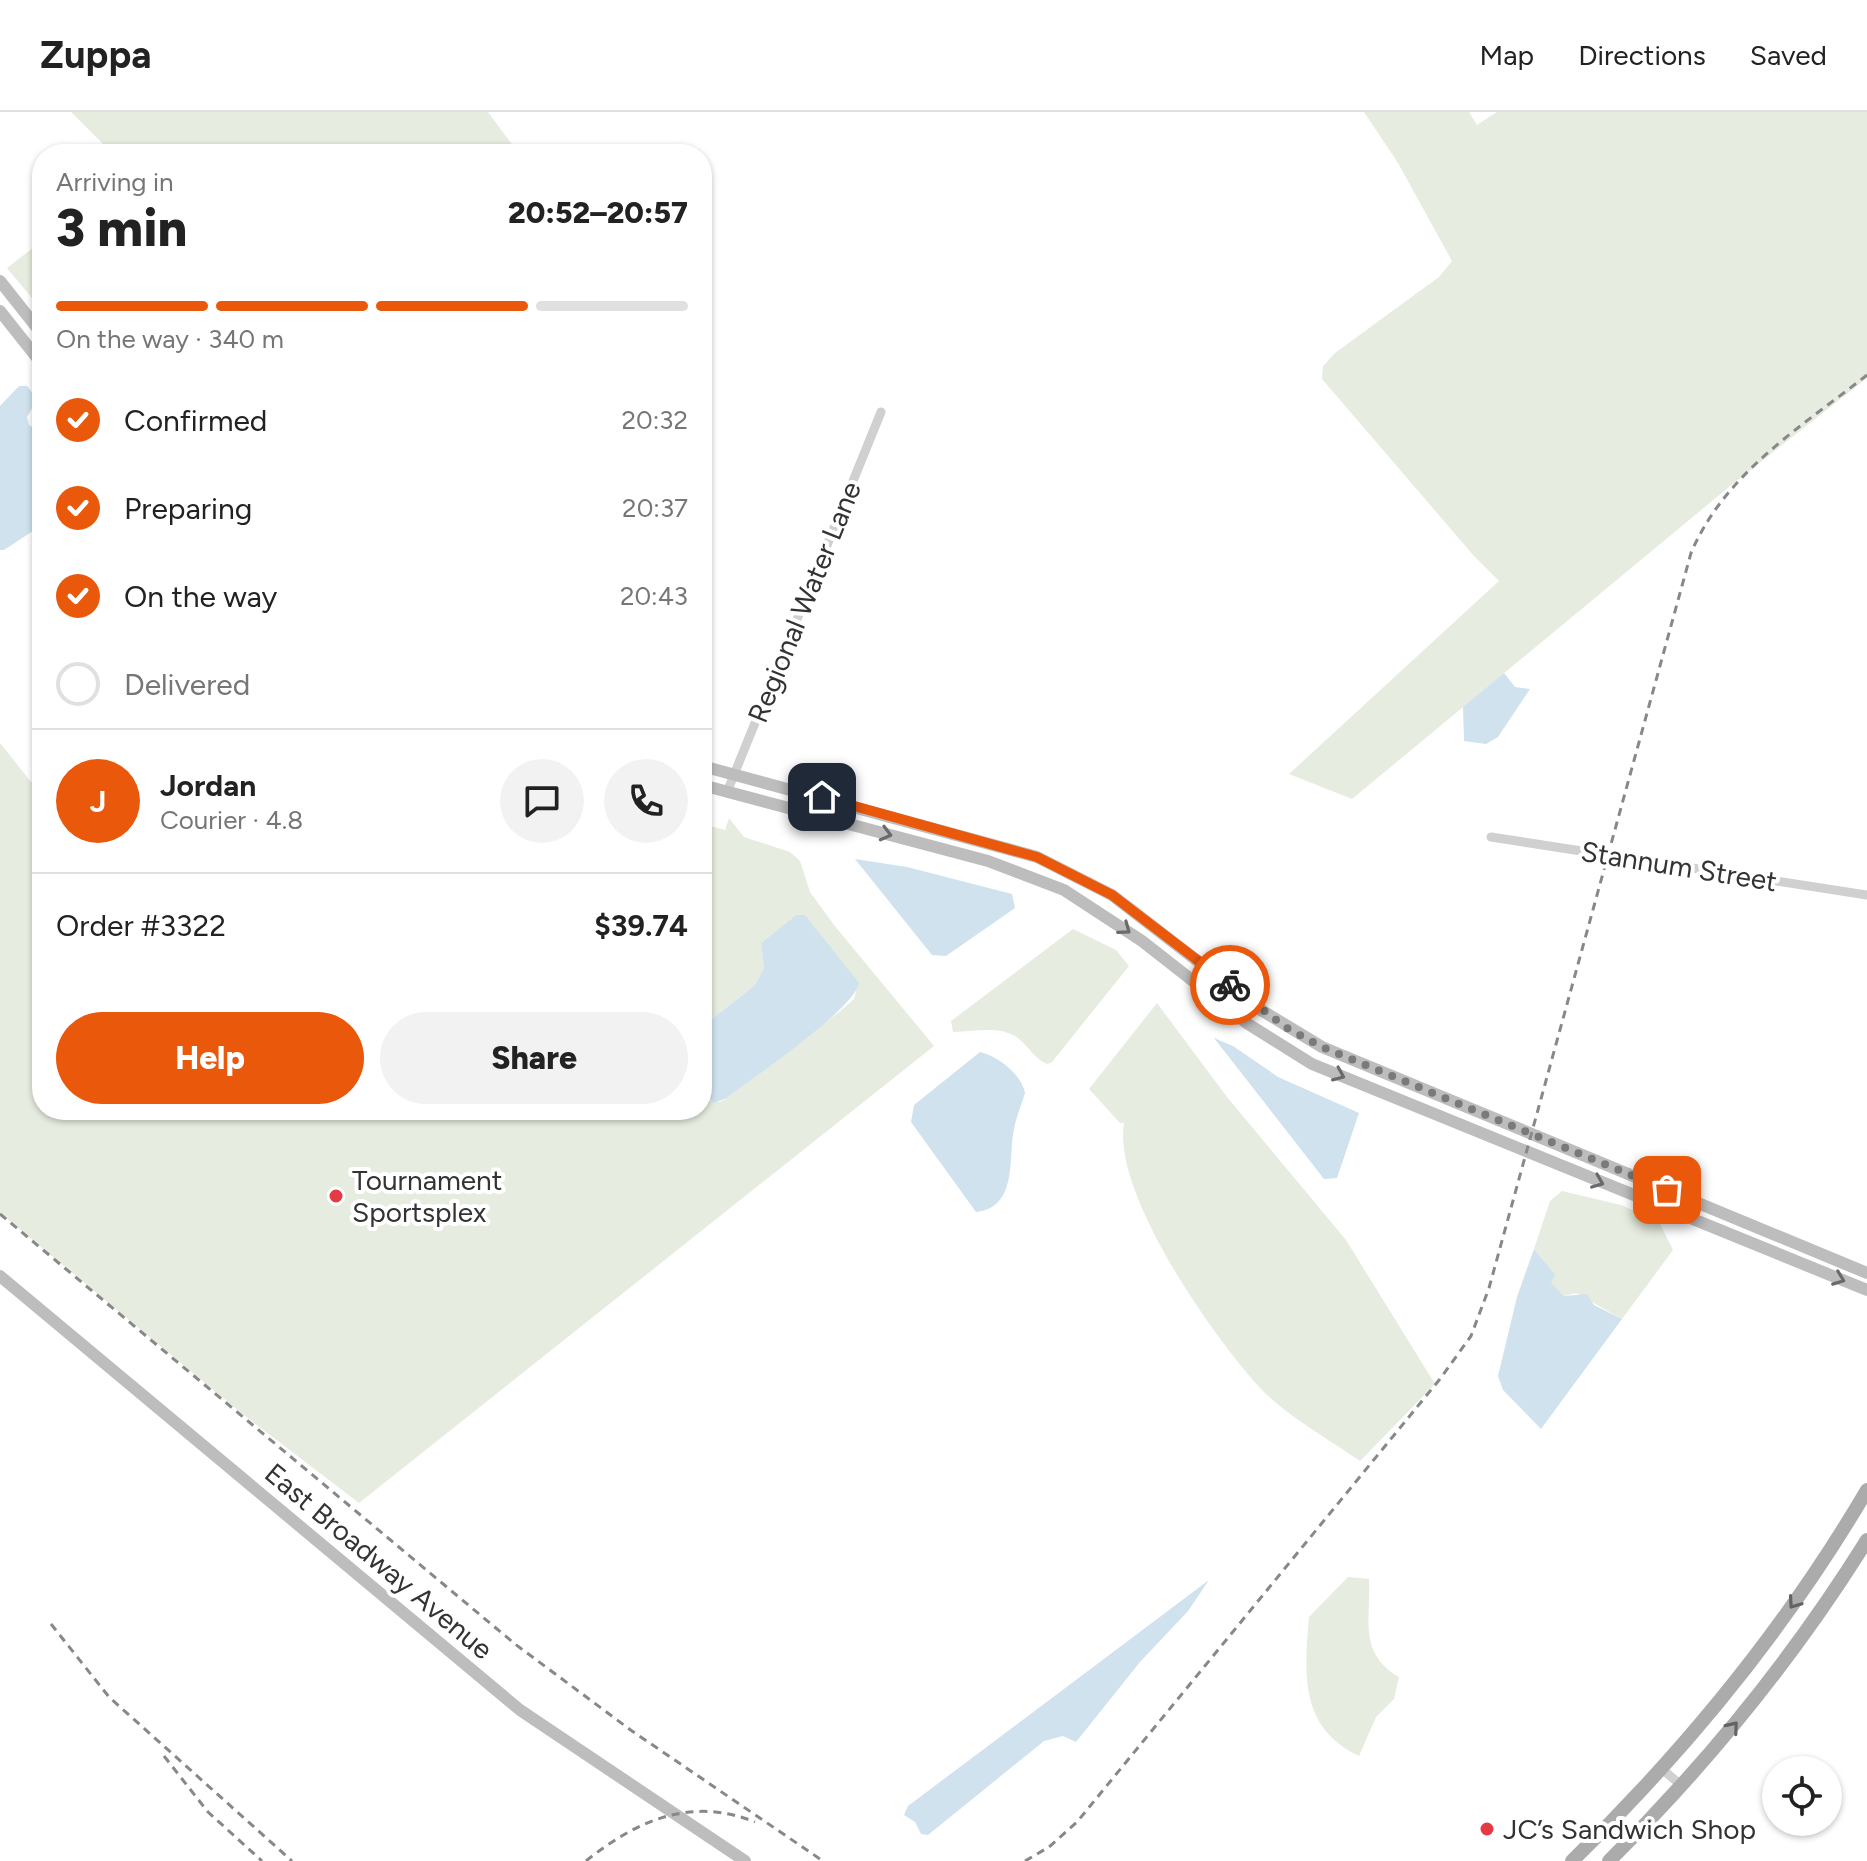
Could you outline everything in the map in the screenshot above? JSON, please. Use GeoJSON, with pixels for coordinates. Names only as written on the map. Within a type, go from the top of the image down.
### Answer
{"type":"FeatureCollection","features":[{"type":"Feature","properties":{"kind":"main road"},"geometry":{"type":"LineString","coordinates":[[1572,1861],[1662,1769],[1734,1685],[1824,1560],[1867,1490]]}},
{"type":"Feature","properties":{"kind":"main road"},"geometry":{"type":"LineString","coordinates":[[1609,1861],[1682,1786],[1774,1675],[1867,1540]]}},
{"type":"Feature","properties":{"kind":"main road"},"geometry":{"type":"LineString","coordinates":[[1824,1560],[1846,1573]]}},
{"type":"Feature","properties":{"kind":"street"},"geometry":{"type":"LineString","coordinates":[[0,281],[32,321]]}},
{"type":"Feature","properties":{"kind":"street"},"geometry":{"type":"LineString","coordinates":[[0,311],[32,351]]}},
{"type":"Feature","properties":{"kind":"street","name":"Regional Water Lane"},"geometry":{"type":"LineString","coordinates":[[727,792],[881,412]]}},
{"type":"Feature","properties":{"kind":"street"},"geometry":{"type":"LineString","coordinates":[[712,768],[1037,857],[1112,895],[1261,1010],[1322,1047],[1867,1273]]}},
{"type":"Feature","properties":{"kind":"street"},"geometry":{"type":"LineString","coordinates":[[712,788],[1026,874],[1099,910],[1248,1024],[1312,1064],[1867,1290]]}},
{"type":"Feature","properties":{"kind":"street","name":"Stannum Street"},"geometry":{"type":"LineString","coordinates":[[1491,837],[1867,895]]}},
{"type":"Feature","properties":{"kind":"street"},"geometry":{"type":"LineString","coordinates":[[1161,956],[1172,940]]}},
{"type":"Feature","properties":{"kind":"street"},"geometry":{"type":"LineString","coordinates":[[1714,1230],[1721,1212]]}},
{"type":"Feature","properties":{"kind":"street","name":"East Broadway Avenue"},"geometry":{"type":"LineString","coordinates":[[0,1276],[520,1710],[745,1861]]}},
{"type":"Feature","properties":{"kind":"street"},"geometry":{"type":"LineString","coordinates":[[1662,1769],[1682,1786]]}},
{"type":"Feature","properties":{"kind":"shaded area"},"geometry":{"type":"Polygon","coordinates":[[[71,112],[488,112],[512,144],[103,144],[71,112]]]}},
{"type":"Feature","properties":{"kind":"shaded area"},"geometry":{"type":"Polygon","coordinates":[[[1364,112],[1469,112],[1477,125],[1497,112],[1867,112],[1867,378],[1729,487],[1352,799],[1289,774],[1499,581],[1322,379],[1323,366],[1335,353],[1439,277],[1452,261],[1398,163],[1364,112]]]}},
{"type":"Feature","properties":{"kind":"shaded area"},"geometry":{"type":"Polygon","coordinates":[[[32,249],[32,298],[7,268],[32,249]]]}},
{"type":"Feature","properties":{"kind":"shaded area"},"geometry":{"type":"Polygon","coordinates":[[[0,743],[32,781],[32,1120],[712,1120],[712,1100],[720,1102],[727,1098],[839,1012],[854,999],[858,984],[805,915],[796,915],[761,943],[764,968],[755,985],[712,1019],[712,827],[725,830],[729,818],[744,837],[790,852],[800,861],[810,892],[934,1046],[359,1503],[240,1412],[0,1213],[0,743]]]}},
{"type":"Feature","properties":{"kind":"shaded area"},"geometry":{"type":"Polygon","coordinates":[[[1073,929],[1116,950],[1129,966],[1052,1062],[1042,1062],[1011,1034],[986,1030],[953,1032],[951,1021],[1073,929]]]}},
{"type":"Feature","properties":{"kind":"shaded area"},"geometry":{"type":"Polygon","coordinates":[[[1157,1003],[1227,1097],[1346,1240],[1435,1384],[1360,1461],[1271,1399],[1218,1335],[1170,1263],[1149,1224],[1124,1152],[1124,1123],[1120,1123],[1089,1089],[1157,1003]]]}},
{"type":"Feature","properties":{"kind":"shaded area"},"geometry":{"type":"Polygon","coordinates":[[[1562,1191],[1621,1205],[1659,1222],[1673,1250],[1622,1319],[1576,1293],[1564,1296],[1550,1283],[1555,1274],[1534,1249],[1550,1201],[1562,1191]]]}},
{"type":"Feature","properties":{"kind":"shaded area"},"geometry":{"type":"Polygon","coordinates":[[[1348,1577],[1369,1579],[1369,1634],[1372,1646],[1386,1668],[1399,1677],[1394,1699],[1376,1717],[1359,1756],[1326,1731],[1316,1715],[1307,1679],[1309,1617],[1348,1577]]]}},
{"type":"Feature","properties":{"kind":"water"},"geometry":{"type":"Polygon","coordinates":[[[19,386],[27,386],[32,392],[32,408],[27,417],[32,427],[32,532],[4,550],[0,550],[0,406],[19,386]]]}},
{"type":"Feature","properties":{"kind":"water"},"geometry":{"type":"Polygon","coordinates":[[[1504,673],[1515,687],[1530,689],[1498,737],[1486,744],[1464,741],[1463,707],[1504,673]]]}},
{"type":"Feature","properties":{"kind":"water"},"geometry":{"type":"Polygon","coordinates":[[[855,859],[907,867],[1012,894],[1015,908],[946,956],[932,955],[855,859]]]}},
{"type":"Feature","properties":{"kind":"water"},"geometry":{"type":"Polygon","coordinates":[[[796,915],[805,915],[859,983],[853,995],[822,1026],[727,1098],[714,1103],[712,1019],[755,985],[764,968],[761,943],[796,915]]]}},
{"type":"Feature","properties":{"kind":"water"},"geometry":{"type":"Polygon","coordinates":[[[1214,1038],[1233,1046],[1278,1077],[1359,1113],[1337,1178],[1324,1179],[1214,1038]]]}},
{"type":"Feature","properties":{"kind":"water"},"geometry":{"type":"Polygon","coordinates":[[[980,1052],[1008,1067],[1019,1079],[1025,1093],[1014,1129],[1004,1193],[989,1209],[976,1212],[911,1122],[914,1105],[980,1052]]]}},
{"type":"Feature","properties":{"kind":"water"},"geometry":{"type":"Polygon","coordinates":[[[1534,1249],[1555,1274],[1551,1283],[1564,1296],[1587,1294],[1594,1305],[1622,1319],[1541,1429],[1503,1390],[1498,1376],[1517,1297],[1534,1249]]]}},
{"type":"Feature","properties":{"kind":"water"},"geometry":{"type":"Polygon","coordinates":[[[1209,1580],[1188,1611],[1140,1662],[1076,1742],[1063,1736],[1044,1741],[928,1835],[921,1834],[915,1822],[904,1815],[908,1806],[1209,1580]]]}},
{"type":"Feature","properties":{"kind":"railway"},"geometry":{"type":"LineString","coordinates":[[1025,1861],[1049,1847],[1077,1822],[1440,1379],[1471,1336],[1489,1288],[1691,553],[1706,525],[1744,475],[1791,433],[1867,375]]}},
{"type":"Feature","properties":{"kind":"railway"},"geometry":{"type":"LineString","coordinates":[[0,1214],[515,1644],[632,1731],[823,1861]]}},
{"type":"Feature","properties":{"kind":"railway"},"geometry":{"type":"LineString","coordinates":[[51,1624],[109,1697],[292,1861]]}},
{"type":"Feature","properties":{"kind":"railway"},"geometry":{"type":"LineString","coordinates":[[164,1756],[208,1812],[262,1861]]}},
{"type":"Feature","properties":{"kind":"railway"},"geometry":{"type":"LineString","coordinates":[[586,1861],[624,1834],[665,1817],[687,1812],[709,1812],[755,1822]]}},
{"type":"Feature","properties":{"kind":"way so far"},"geometry":{"type":"LineString","coordinates":[[1230,985],[1287,1028],[1322,1047],[1667,1190]]}},
{"type":"Feature","properties":{"kind":"place","name":"Tournament Sportsplex"},"geometry":{"type":"Point","coordinates":[336,1196]}},
{"type":"Feature","properties":{"kind":"place","name":"JC’s Sandwich Shop"},"geometry":{"type":"Point","coordinates":[1487,1829]}},
{"type":"Feature","properties":{"kind":"route"},"geometry":{"type":"LineString","coordinates":[[822,797],[1037,857],[1112,895],[1230,985]]}}]}
